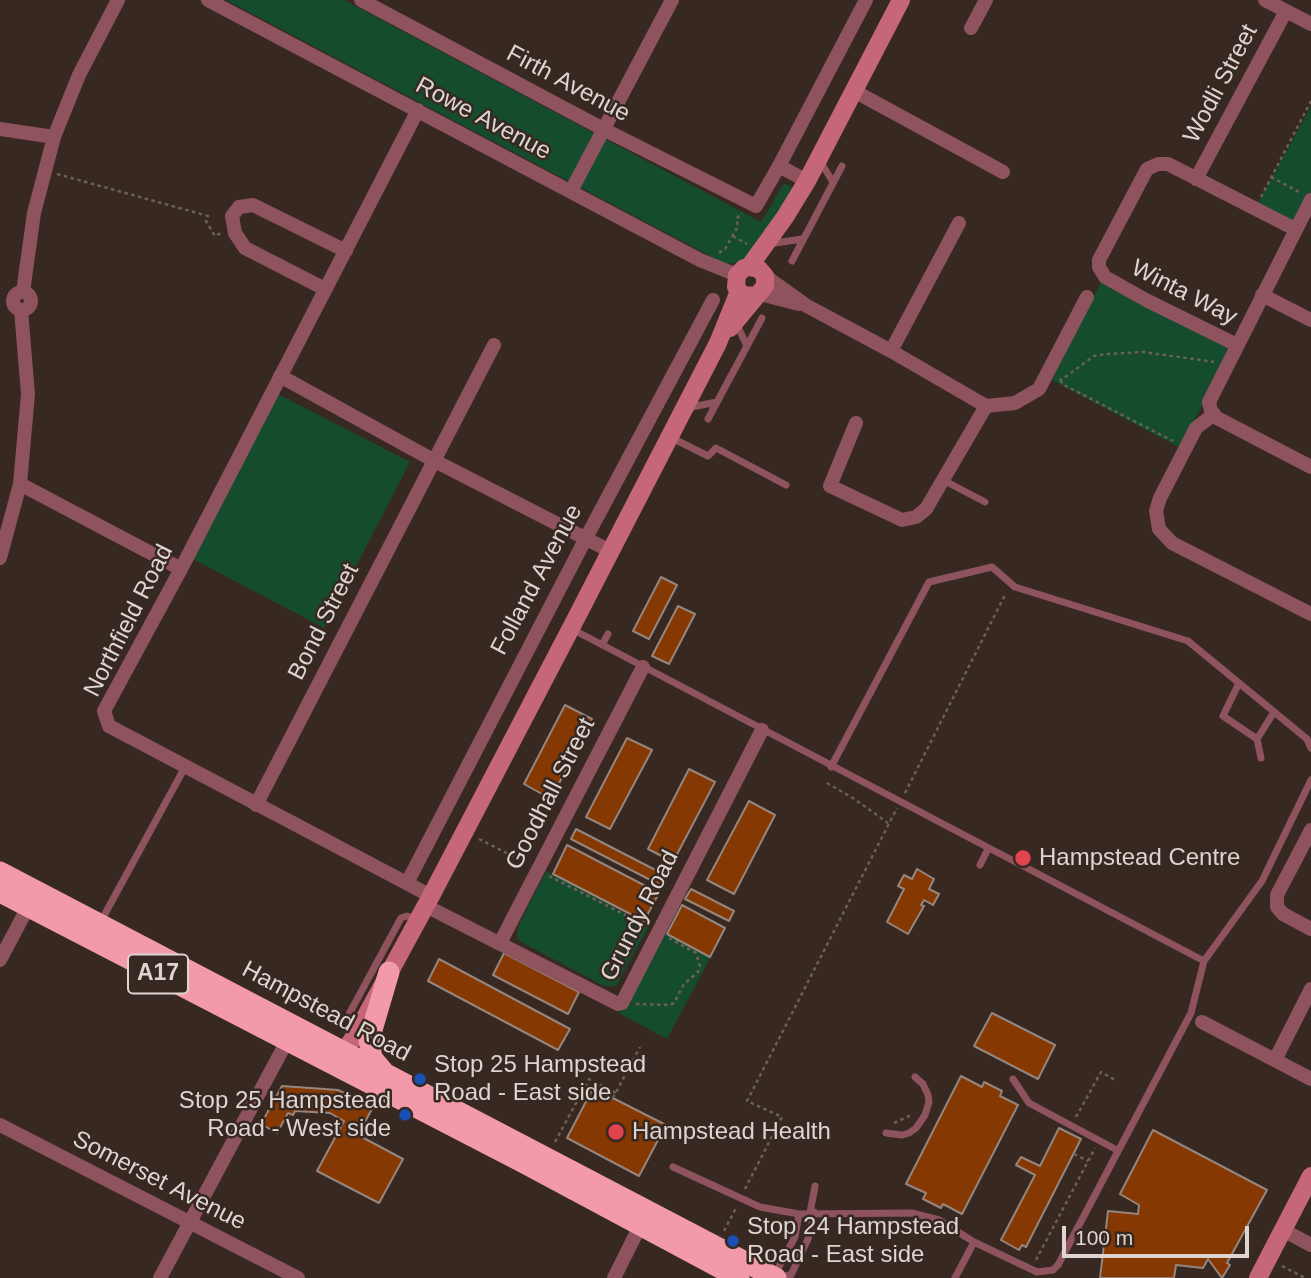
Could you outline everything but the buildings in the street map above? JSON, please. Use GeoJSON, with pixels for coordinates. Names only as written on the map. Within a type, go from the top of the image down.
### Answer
{"type":"FeatureCollection","features":[{"type":"Feature","properties":{"kind":"highway","name":"Hampstead Road"},"geometry":{"type":"LineString","coordinates":[[0,872],[33,899],[287,1041],[383,1071],[547,1158],[739,1278]]}},
{"type":"Feature","properties":{"kind":"highway","name":"Hampstead Road"},"geometry":{"type":"LineString","coordinates":[[0,892],[33,899],[100,923],[340,1058],[644,1218],[774,1278]]}},
{"type":"Feature","properties":{"kind":"highway"},"geometry":{"type":"LineString","coordinates":[[381,976],[369,1040],[372,1058],[383,1071]]}},
{"type":"Feature","properties":{"kind":"street"},"geometry":{"type":"LineString","coordinates":[[0,558],[20,484],[28,394],[14,300],[54,137],[79,75],[118,0]]}},
{"type":"Feature","properties":{"kind":"street","name":"Rowe Avenue"},"geometry":{"type":"LineString","coordinates":[[208,0],[700,260],[807,306],[986,406]]}},
{"type":"Feature","properties":{"kind":"street","name":"Firth Avenue"},"geometry":{"type":"LineString","coordinates":[[361,0],[750,209]]}},
{"type":"Feature","properties":{"kind":"street"},"geometry":{"type":"LineString","coordinates":[[571,191],[672,0]]}},
{"type":"Feature","properties":{"kind":"street"},"geometry":{"type":"LineString","coordinates":[[750,209],[779,166],[866,0]]}},
{"type":"Feature","properties":{"kind":"street","name":"Folland Avenue"},"geometry":{"type":"LineString","coordinates":[[718,343],[735,322],[785,217],[807,181],[901,0]]}},
{"type":"Feature","properties":{"kind":"street"},"geometry":{"type":"LineString","coordinates":[[971,28],[986,0]]}},
{"type":"Feature","properties":{"kind":"street"},"geometry":{"type":"LineString","coordinates":[[1265,0],[1311,24]]}},
{"type":"Feature","properties":{"kind":"street","name":"Wodli Street"},"geometry":{"type":"LineString","coordinates":[[1196,178],[1286,11]]}},
{"type":"Feature","properties":{"kind":"street"},"geometry":{"type":"LineString","coordinates":[[854,91],[1003,172]]}},
{"type":"Feature","properties":{"kind":"street","name":"Northfield Road"},"geometry":{"type":"LineString","coordinates":[[418,110],[181,569],[104,712],[109,726],[407,883],[425,907]]}},
{"type":"Feature","properties":{"kind":"street"},"geometry":{"type":"LineString","coordinates":[[0,129],[54,137]]}},
{"type":"Feature","properties":{"kind":"street","name":"Winta Way"},"geometry":{"type":"LineString","coordinates":[[1237,345],[1107,278],[1099,267],[1099,260],[1150,166],[1157,164],[1168,164],[1295,229]]}},
{"type":"Feature","properties":{"kind":"street"},"geometry":{"type":"LineString","coordinates":[[779,166],[807,181]]}},
{"type":"Feature","properties":{"kind":"street"},"geometry":{"type":"LineString","coordinates":[[1308,198],[1209,402],[1213,414],[1311,467]]}},
{"type":"Feature","properties":{"kind":"street"},"geometry":{"type":"LineString","coordinates":[[325,289],[245,248],[235,233],[232,216],[239,207],[253,205],[346,251]]}},
{"type":"Feature","properties":{"kind":"street","name":"Folland Avenue"},"geometry":{"type":"LineString","coordinates":[[340,1058],[381,976],[425,907],[718,343],[775,243],[785,217]]}},
{"type":"Feature","properties":{"kind":"street"},"geometry":{"type":"LineString","coordinates":[[891,351],[959,223]]}},
{"type":"Feature","properties":{"kind":"street"},"geometry":{"type":"LineString","coordinates":[[1262,295],[1311,320]]}},
{"type":"Feature","properties":{"kind":"street"},"geometry":{"type":"LineString","coordinates":[[856,423],[830,486],[902,520],[916,517],[926,509],[986,406],[1015,403],[1039,389],[1087,297]]}},
{"type":"Feature","properties":{"kind":"street","name":"Folland Avenue"},"geometry":{"type":"LineString","coordinates":[[407,883],[713,300]]}},
{"type":"Feature","properties":{"kind":"street","name":"Bond Street"},"geometry":{"type":"LineString","coordinates":[[256,805],[494,345]]}},
{"type":"Feature","properties":{"kind":"street"},"geometry":{"type":"LineString","coordinates":[[280,376],[433,460],[610,551]]}},
{"type":"Feature","properties":{"kind":"street"},"geometry":{"type":"LineString","coordinates":[[1213,414],[1196,428],[1160,498],[1156,511],[1160,528],[1172,542],[1311,614]]}},
{"type":"Feature","properties":{"kind":"street"},"geometry":{"type":"LineString","coordinates":[[20,484],[181,569]]}},
{"type":"Feature","properties":{"kind":"street","name":"Goodhall Street"},"geometry":{"type":"LineString","coordinates":[[500,943],[643,667]]}},
{"type":"Feature","properties":{"kind":"street","name":"Grundy Road"},"geometry":{"type":"LineString","coordinates":[[425,907],[618,1004],[622,1003],[762,730]]}},
{"type":"Feature","properties":{"kind":"street"},"geometry":{"type":"LineString","coordinates":[[1311,830],[1277,895],[1277,907],[1283,914],[1311,929]]}},
{"type":"Feature","properties":{"kind":"street"},"geometry":{"type":"LineString","coordinates":[[0,960],[33,899]]}},
{"type":"Feature","properties":{"kind":"street"},"geometry":{"type":"LineString","coordinates":[[1275,1060],[1311,989]]}},
{"type":"Feature","properties":{"kind":"street"},"geometry":{"type":"LineString","coordinates":[[1202,1022],[1311,1079]]}},
{"type":"Feature","properties":{"kind":"street"},"geometry":{"type":"LineString","coordinates":[[160,1278],[287,1041]]}},
{"type":"Feature","properties":{"kind":"street","name":"Somerset Avenue"},"geometry":{"type":"LineString","coordinates":[[0,1125],[298,1278]]}},
{"type":"Feature","properties":{"kind":"street"},"geometry":{"type":"LineString","coordinates":[[1258,1278],[1311,1176]]}},
{"type":"Feature","properties":{"kind":"street"},"geometry":{"type":"LineString","coordinates":[[614,1278],[644,1218]]}},
{"type":"Feature","properties":{"kind":"street"},"geometry":{"type":"LineString","coordinates":[[1283,1230],[1311,1245]]}},
{"type":"Feature","properties":{"kind":"lane"},"geometry":{"type":"LineString","coordinates":[[818,157],[833,182]]}},
{"type":"Feature","properties":{"kind":"lane"},"geometry":{"type":"LineString","coordinates":[[792,261],[842,166]]}},
{"type":"Feature","properties":{"kind":"lane"},"geometry":{"type":"LineString","coordinates":[[775,243],[803,239]]}},
{"type":"Feature","properties":{"kind":"lane"},"geometry":{"type":"LineString","coordinates":[[708,419],[762,318]]}},
{"type":"Feature","properties":{"kind":"lane"},"geometry":{"type":"LineString","coordinates":[[735,322],[747,346]]}},
{"type":"Feature","properties":{"kind":"lane"},"geometry":{"type":"LineString","coordinates":[[685,408],[717,402]]}},
{"type":"Feature","properties":{"kind":"lane"},"geometry":{"type":"LineString","coordinates":[[670,437],[708,456],[716,448],[786,485]]}},
{"type":"Feature","properties":{"kind":"lane"},"geometry":{"type":"LineString","coordinates":[[943,480],[985,502]]}},
{"type":"Feature","properties":{"kind":"lane"},"geometry":{"type":"LineString","coordinates":[[831,766],[929,582],[992,567],[1015,587],[1188,641],[1307,739],[1311,748]]}},
{"type":"Feature","properties":{"kind":"lane"},"geometry":{"type":"LineString","coordinates":[[571,628],[1204,961]]}},
{"type":"Feature","properties":{"kind":"lane"},"geometry":{"type":"LineString","coordinates":[[602,645],[608,634]]}},
{"type":"Feature","properties":{"kind":"lane"},"geometry":{"type":"LineString","coordinates":[[1239,683],[1223,716],[1257,739],[1261,758]]}},
{"type":"Feature","properties":{"kind":"lane"},"geometry":{"type":"LineString","coordinates":[[1257,739],[1274,712]]}},
{"type":"Feature","properties":{"kind":"lane"},"geometry":{"type":"LineString","coordinates":[[100,923],[185,767]]}},
{"type":"Feature","properties":{"kind":"lane"},"geometry":{"type":"LineString","coordinates":[[673,1167],[760,1206],[799,1214],[912,1213],[939,1220],[974,1242],[1031,1269],[1046,1272],[1058,1265],[1191,1013],[1204,961],[1262,881],[1311,780]]}},
{"type":"Feature","properties":{"kind":"lane"},"geometry":{"type":"LineString","coordinates":[[980,865],[988,849]]}},
{"type":"Feature","properties":{"kind":"lane","name":"Folland Avenue"},"geometry":{"type":"LineString","coordinates":[[348,1016],[381,976]]}},
{"type":"Feature","properties":{"kind":"lane"},"geometry":{"type":"LineString","coordinates":[[886,1133],[909,1133],[925,1115],[928,1095],[915,1077]]}},
{"type":"Feature","properties":{"kind":"lane"},"geometry":{"type":"LineString","coordinates":[[1013,1079],[1029,1103],[1117,1150]]}},
{"type":"Feature","properties":{"kind":"lane"},"geometry":{"type":"LineString","coordinates":[[774,1278],[791,1275],[808,1239],[815,1186]]}},
{"type":"Feature","properties":{"kind":"lane"},"geometry":{"type":"LineString","coordinates":[[774,1278],[795,1237],[799,1214]]}},
{"type":"Feature","properties":{"kind":"lane"},"geometry":{"type":"LineString","coordinates":[[955,1278],[974,1242]]}},
{"type":"Feature","properties":{"kind":"lane"},"geometry":{"type":"LineString","coordinates":[[1027,1278],[1031,1269]]}},
{"type":"Feature","properties":{"kind":"path"},"geometry":{"type":"LineString","coordinates":[[1261,197],[1311,101]]}},
{"type":"Feature","properties":{"kind":"path"},"geometry":{"type":"LineString","coordinates":[[42,183],[51,185],[55,173],[208,216],[206,221],[215,236],[233,226]]}},
{"type":"Feature","properties":{"kind":"path"},"geometry":{"type":"LineString","coordinates":[[1271,177],[1308,198]]}},
{"type":"Feature","properties":{"kind":"path"},"geometry":{"type":"LineString","coordinates":[[715,256],[725,249],[733,236],[738,226],[736,219],[750,209]]}},
{"type":"Feature","properties":{"kind":"path"},"geometry":{"type":"LineString","coordinates":[[733,236],[756,248]]}},
{"type":"Feature","properties":{"kind":"path"},"geometry":{"type":"LineString","coordinates":[[1061,380],[1094,356],[1106,354],[1153,353],[1214,362],[1218,356]]}},
{"type":"Feature","properties":{"kind":"path"},"geometry":{"type":"LineString","coordinates":[[1056,377],[1062,384],[1173,441]]}},
{"type":"Feature","properties":{"kind":"path"},"geometry":{"type":"LineString","coordinates":[[744,1191],[782,1117],[747,1101],[1011,584]]}},
{"type":"Feature","properties":{"kind":"path"},"geometry":{"type":"LineString","coordinates":[[827,783],[890,824]]}},
{"type":"Feature","properties":{"kind":"path"},"geometry":{"type":"LineString","coordinates":[[479,839],[529,865]]}},
{"type":"Feature","properties":{"kind":"path"},"geometry":{"type":"LineString","coordinates":[[549,876],[645,925]]}},
{"type":"Feature","properties":{"kind":"path"},"geometry":{"type":"LineString","coordinates":[[630,1004],[670,1005],[674,1003],[684,984],[698,971],[700,966],[696,953],[664,936]]}},
{"type":"Feature","properties":{"kind":"path"},"geometry":{"type":"LineString","coordinates":[[613,1098],[640,1047]]}},
{"type":"Feature","properties":{"kind":"path"},"geometry":{"type":"LineString","coordinates":[[1056,1117],[1058,1113],[1074,1121],[1101,1072],[1118,1081]]}},
{"type":"Feature","properties":{"kind":"path"},"geometry":{"type":"LineString","coordinates":[[547,1158],[589,1079],[615,1093]]}},
{"type":"Feature","properties":{"kind":"path"},"geometry":{"type":"LineString","coordinates":[[894,1123],[915,1114]]}},
{"type":"Feature","properties":{"kind":"path"},"geometry":{"type":"LineString","coordinates":[[1031,1269],[1099,1140]]}},
{"type":"Feature","properties":{"kind":"path"},"geometry":{"type":"LineString","coordinates":[[1074,1154],[1088,1161]]}},
{"type":"Feature","properties":{"kind":"path"},"geometry":{"type":"LineString","coordinates":[[724,1231],[739,1203]]}},
{"type":"Feature","properties":{"kind":"path"},"geometry":{"type":"LineString","coordinates":[[1282,1266],[1305,1278]]}},
{"type":"Feature","properties":{"kind":"green space"},"geometry":{"type":"Polygon","coordinates":[[[226,0],[344,0],[761,222],[784,183],[793,188],[752,261],[725,264],[226,0]]]}},
{"type":"Feature","properties":{"kind":"green space"},"geometry":{"type":"Polygon","coordinates":[[[1311,107],[1311,195],[1293,228],[1255,208],[1311,107]]]}},
{"type":"Feature","properties":{"kind":"green space"},"geometry":{"type":"Polygon","coordinates":[[[1102,280],[1238,347],[1178,447],[1052,380],[1102,280]]]}},
{"type":"Feature","properties":{"kind":"green space"},"geometry":{"type":"Polygon","coordinates":[[[278,394],[410,462],[324,628],[193,559],[278,394]]]}},
{"type":"Feature","properties":{"kind":"green space"},"geometry":{"type":"Polygon","coordinates":[[[546,871],[649,926],[616,986],[604,986],[517,938],[518,927],[546,871]]]}},
{"type":"Feature","properties":{"kind":"green space"},"geometry":{"type":"Polygon","coordinates":[[[662,932],[710,958],[667,1039],[619,1013],[662,932]]]}},
{"type":"Feature","properties":{"kind":"place","name":"Hampstead Centre"},"geometry":{"type":"Point","coordinates":[1023,858]}},
{"type":"Feature","properties":{"kind":"place","name":"Stop 25 Hampstead Road - East side"},"geometry":{"type":"Point","coordinates":[420,1079]}},
{"type":"Feature","properties":{"kind":"place","name":"Stop 25 Hampstead Road - West side"},"geometry":{"type":"Point","coordinates":[405,1115]}},
{"type":"Feature","properties":{"kind":"place","name":"Hampstead Health"},"geometry":{"type":"Point","coordinates":[616,1132]}},
{"type":"Feature","properties":{"kind":"place","name":"Stop 24 Hampstead Road - East side"},"geometry":{"type":"Point","coordinates":[733,1241]}}]}
